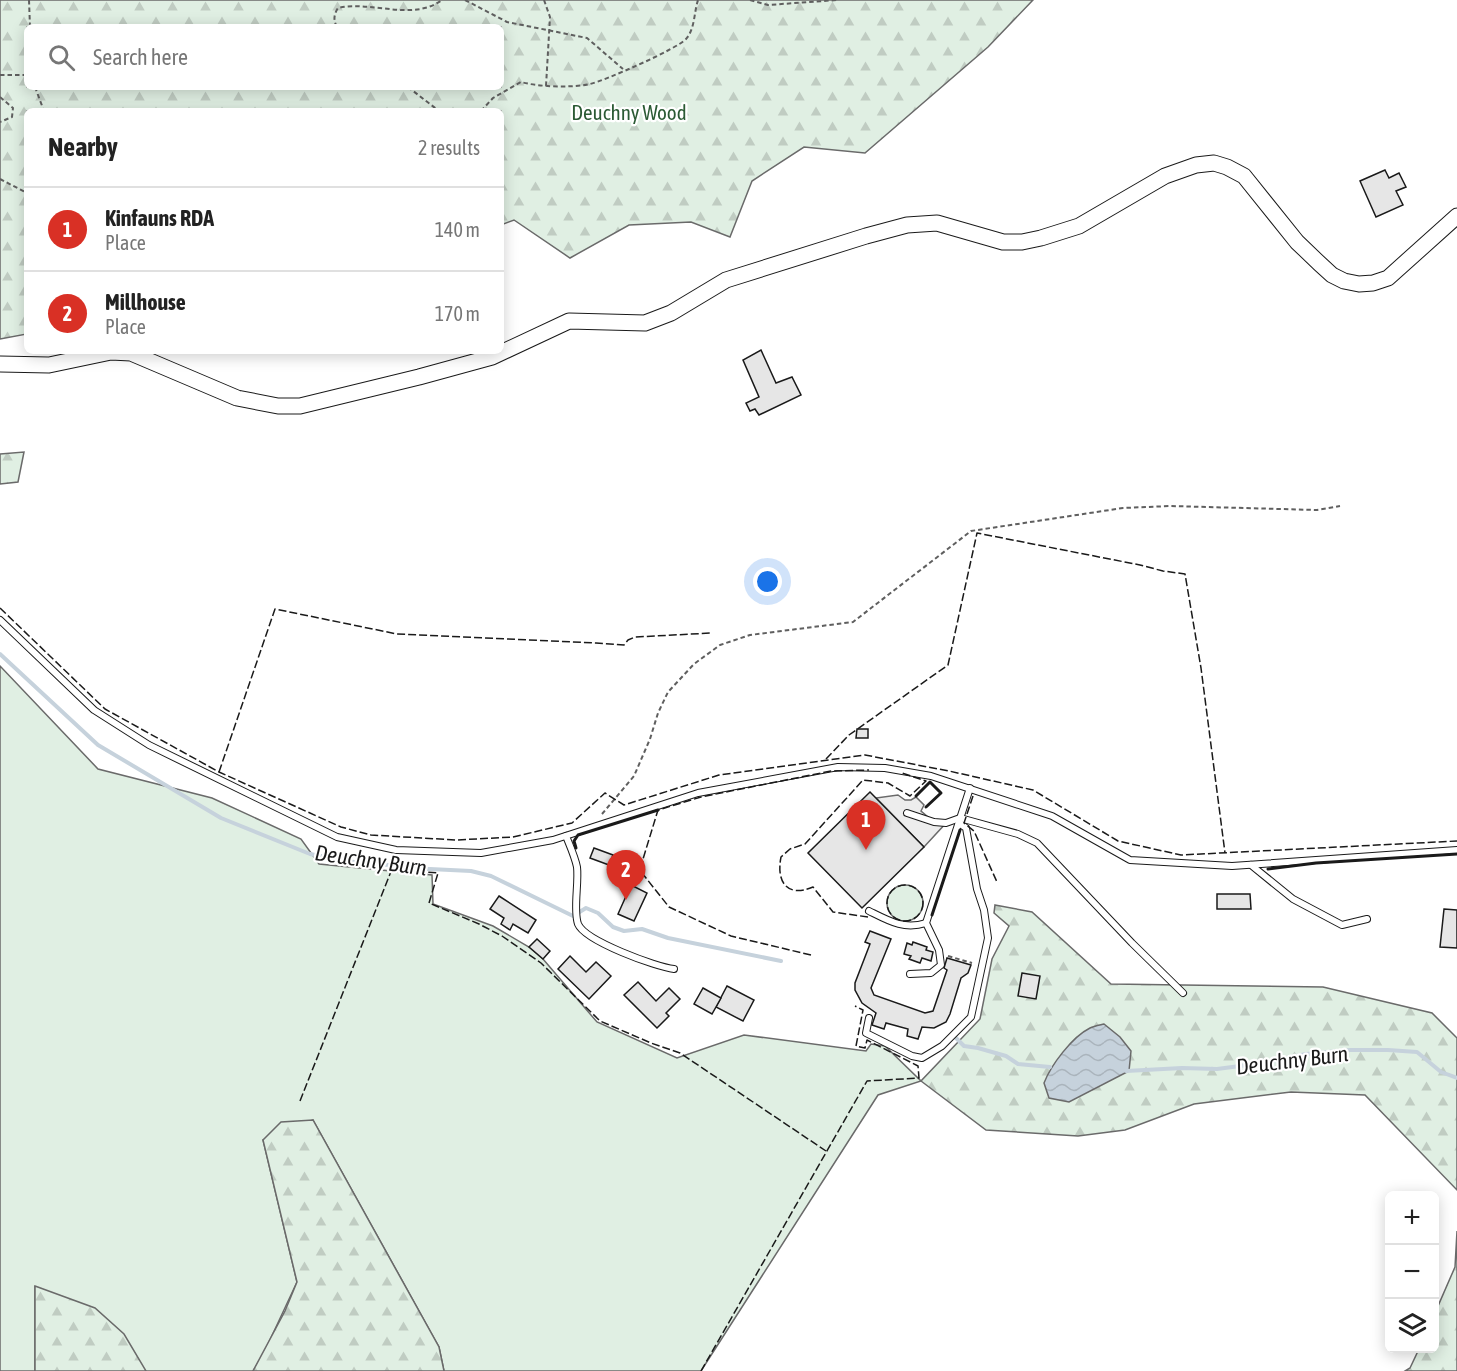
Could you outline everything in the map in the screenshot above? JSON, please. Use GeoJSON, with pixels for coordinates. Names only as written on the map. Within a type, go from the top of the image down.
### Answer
{"type":"FeatureCollection","features":[{"type":"Feature","properties":{"kind":"street"},"geometry":{"type":"LineString","coordinates":[[504,351],[569,321],[645,323],[671,313],[726,280],[907,225],[937,223],[1003,242],[1022,242],[1041,238],[1079,226],[1165,176],[1196,165],[1214,163],[1244,176],[1297,242],[1320,264],[1332,275],[1344,281],[1359,284],[1389,278],[1457,216]]}},
{"type":"Feature","properties":{"kind":"street"},"geometry":{"type":"LineString","coordinates":[[0,364],[49,365],[101,354]]}},
{"type":"Feature","properties":{"kind":"street"},"geometry":{"type":"LineString","coordinates":[[133,354],[237,398],[278,406],[300,406],[419,377],[498,354]]}},
{"type":"Feature","properties":{"kind":"lane"},"geometry":{"type":"LineString","coordinates":[[0,620],[94,710],[140,740],[337,837],[396,850],[481,853],[553,840],[698,794],[838,767],[885,768],[931,776],[970,788],[1052,816],[1130,860],[1232,866],[1457,850]]}},
{"type":"Feature","properties":{"kind":"lane"},"geometry":{"type":"LineString","coordinates":[[910,974],[931,973],[941,965],[939,950],[926,923],[970,788]]}},
{"type":"Feature","properties":{"kind":"lane"},"geometry":{"type":"LineString","coordinates":[[907,813],[934,822],[960,821],[1018,834],[1037,843],[1183,993]]}},
{"type":"Feature","properties":{"kind":"lane"},"geometry":{"type":"LineString","coordinates":[[869,1018],[866,1033],[912,1056],[922,1058],[942,1046],[971,1017],[988,938],[984,910],[976,889],[966,828],[960,821]]}},
{"type":"Feature","properties":{"kind":"lane"},"geometry":{"type":"LineString","coordinates":[[566,836],[577,868],[578,924],[585,933],[626,955],[674,969]]}},
{"type":"Feature","properties":{"kind":"lane"},"geometry":{"type":"LineString","coordinates":[[1251,864],[1293,898],[1342,925],[1367,919]]}},
{"type":"Feature","properties":{"kind":"lane"},"geometry":{"type":"LineString","coordinates":[[870,911],[901,926],[914,927],[926,923]]}},
{"type":"Feature","properties":{"kind":"path"},"geometry":{"type":"LineString","coordinates":[[28,0],[30,24]]}},
{"type":"Feature","properties":{"kind":"path"},"geometry":{"type":"LineString","coordinates":[[335,24],[334,14],[338,8],[349,4],[382,8],[427,9],[442,0]]}},
{"type":"Feature","properties":{"kind":"path"},"geometry":{"type":"LineString","coordinates":[[465,0],[507,22],[587,38],[624,70]]}},
{"type":"Feature","properties":{"kind":"path"},"geometry":{"type":"LineString","coordinates":[[544,0],[549,17],[546,86]]}},
{"type":"Feature","properties":{"kind":"path"},"geometry":{"type":"LineString","coordinates":[[486,108],[493,98],[521,82],[536,86],[590,84],[673,50],[687,39],[697,0]]}},
{"type":"Feature","properties":{"kind":"path"},"geometry":{"type":"LineString","coordinates":[[750,0],[768,5],[837,0]]}},
{"type":"Feature","properties":{"kind":"path"},"geometry":{"type":"LineString","coordinates":[[0,75],[24,75]]}},
{"type":"Feature","properties":{"kind":"path"},"geometry":{"type":"LineString","coordinates":[[36,90],[43,108]]}},
{"type":"Feature","properties":{"kind":"path"},"geometry":{"type":"LineString","coordinates":[[412,90],[435,108]]}},
{"type":"Feature","properties":{"kind":"path"},"geometry":{"type":"LineString","coordinates":[[0,96],[12,108],[12,117],[0,122]]}},
{"type":"Feature","properties":{"kind":"path"},"geometry":{"type":"LineString","coordinates":[[0,179],[24,191]]}},
{"type":"Feature","properties":{"kind":"path"},"geometry":{"type":"LineString","coordinates":[[591,828],[634,776],[668,692],[694,664],[720,645],[750,635],[853,622],[970,531],[1123,508],[1170,506],[1317,510],[1340,506]]}},
{"type":"Feature","properties":{"kind":"path"},"geometry":{"type":"LineString","coordinates":[[959,959],[973,963]]}},
{"type":"Feature","properties":{"kind":"green space","name":"Deuchny Wood"},"geometry":{"type":"Polygon","coordinates":[[[0,0],[1033,0],[988,47],[865,153],[804,147],[752,181],[730,237],[691,222],[629,225],[570,258],[514,220],[504,224],[504,108],[24,108],[24,335],[0,339],[0,0]]]}},
{"type":"Feature","properties":{"kind":"green space"},"geometry":{"type":"Polygon","coordinates":[[[24,452],[18,482],[0,484],[0,454],[24,452]]]}},
{"type":"Feature","properties":{"kind":"green space"},"geometry":{"type":"Polygon","coordinates":[[[0,666],[98,769],[212,798],[301,839],[319,864],[432,875],[433,904],[493,926],[529,947],[543,959],[597,1022],[677,1058],[744,1035],[866,1051],[871,1044],[885,1046],[921,1081],[878,1095],[701,1371],[444,1371],[439,1347],[313,1120],[263,1140],[297,1282],[262,1357],[253,1371],[145,1371],[35,1287],[35,1371],[0,1371],[0,666]]]}},
{"type":"Feature","properties":{"kind":"green space"},"geometry":{"type":"Polygon","coordinates":[[[905,885],[918,890],[923,903],[918,916],[905,921],[892,916],[887,903],[892,890],[905,885]]]}},
{"type":"Feature","properties":{"kind":"green space"},"geometry":{"type":"Polygon","coordinates":[[[995,905],[1032,912],[1111,984],[1323,987],[1432,1013],[1457,1038],[1457,1190],[1365,1095],[1291,1092],[1194,1104],[1125,1130],[1078,1136],[986,1130],[921,1081],[980,1019],[992,959],[1009,926],[994,913],[995,905]]]}},
{"type":"Feature","properties":{"kind":"green space"},"geometry":{"type":"Polygon","coordinates":[[[313,1120],[439,1347],[444,1371],[253,1371],[285,1311],[297,1282],[263,1140],[281,1122],[313,1120]]]}},
{"type":"Feature","properties":{"kind":"green space"},"geometry":{"type":"Polygon","coordinates":[[[1457,1231],[1457,1371],[1405,1371],[1410,1368],[1417,1353],[1439,1353],[1439,1304],[1455,1267],[1457,1231]]]}},
{"type":"Feature","properties":{"kind":"green space"},"geometry":{"type":"Polygon","coordinates":[[[35,1286],[95,1308],[124,1334],[146,1371],[35,1371],[35,1286]]]}},
{"type":"Feature","properties":{"kind":"shaded area"},"geometry":{"type":"Polygon","coordinates":[[[898,795],[905,800],[916,797],[924,805],[921,811],[934,822],[946,823],[924,847],[876,798],[898,795]]]}},
{"type":"Feature","properties":{"kind":"water"},"geometry":{"type":"Polygon","coordinates":[[[1104,1024],[1120,1037],[1131,1051],[1129,1071],[1069,1102],[1049,1098],[1044,1083],[1057,1060],[1083,1032],[1104,1024]]]}},
{"type":"Feature","properties":{"kind":"building"},"geometry":{"type":"Polygon","coordinates":[[[1385,170],[1389,178],[1399,173],[1406,187],[1396,191],[1403,205],[1376,217],[1360,181],[1385,170]]]}},
{"type":"Feature","properties":{"kind":"building"},"geometry":{"type":"Polygon","coordinates":[[[761,350],[776,383],[792,377],[801,395],[759,415],[755,409],[750,411],[746,403],[759,397],[743,360],[761,350]]]}},
{"type":"Feature","properties":{"kind":"building"},"geometry":{"type":"Polygon","coordinates":[[[857,729],[868,729],[868,738],[856,738],[857,729]]]}},
{"type":"Feature","properties":{"kind":"building"},"geometry":{"type":"Polygon","coordinates":[[[870,792],[924,847],[862,908],[808,853],[870,792]]]}},
{"type":"Feature","properties":{"kind":"building"},"geometry":{"type":"Polygon","coordinates":[[[594,848],[613,855],[609,865],[590,858],[594,848]]]}},
{"type":"Feature","properties":{"kind":"building"},"geometry":{"type":"Polygon","coordinates":[[[631,885],[647,893],[634,921],[618,914],[631,885]]]}},
{"type":"Feature","properties":{"kind":"building"},"geometry":{"type":"Polygon","coordinates":[[[1217,894],[1250,894],[1251,909],[1217,909],[1217,894]]]}},
{"type":"Feature","properties":{"kind":"building"},"geometry":{"type":"Polygon","coordinates":[[[499,896],[536,920],[528,933],[513,924],[510,930],[501,924],[504,918],[490,909],[499,896]]]}},
{"type":"Feature","properties":{"kind":"building"},"geometry":{"type":"Polygon","coordinates":[[[1444,909],[1457,910],[1457,948],[1440,947],[1444,909]]]}},
{"type":"Feature","properties":{"kind":"building"},"geometry":{"type":"Polygon","coordinates":[[[870,931],[891,939],[871,988],[874,995],[925,1013],[933,1011],[947,970],[944,968],[947,958],[971,965],[968,973],[961,978],[946,1022],[934,1028],[922,1027],[918,1039],[907,1036],[908,1029],[886,1023],[884,1029],[872,1025],[876,1013],[862,1003],[855,990],[855,983],[870,944],[865,942],[870,931]]]}},
{"type":"Feature","properties":{"kind":"building"},"geometry":{"type":"Polygon","coordinates":[[[537,939],[550,951],[543,959],[529,947],[537,939]]]}},
{"type":"Feature","properties":{"kind":"building"},"geometry":{"type":"Polygon","coordinates":[[[913,942],[933,952],[931,961],[922,958],[920,963],[909,959],[911,956],[904,954],[907,943],[912,945],[913,942]]]}},
{"type":"Feature","properties":{"kind":"building"},"geometry":{"type":"Polygon","coordinates":[[[570,956],[586,972],[596,962],[611,976],[589,999],[558,969],[570,956]]]}},
{"type":"Feature","properties":{"kind":"building"},"geometry":{"type":"Polygon","coordinates":[[[1022,973],[1040,976],[1036,999],[1018,996],[1022,973]]]}},
{"type":"Feature","properties":{"kind":"building"},"geometry":{"type":"Polygon","coordinates":[[[638,982],[656,1001],[669,988],[680,999],[666,1013],[669,1016],[657,1028],[624,995],[638,982]]]}},
{"type":"Feature","properties":{"kind":"building"},"geometry":{"type":"Polygon","coordinates":[[[727,986],[754,1000],[743,1021],[716,1007],[727,986]]]}},
{"type":"Feature","properties":{"kind":"building"},"geometry":{"type":"Polygon","coordinates":[[[703,988],[721,998],[712,1014],[694,1004],[703,988]]]}},
{"type":"Feature","properties":{"kind":"waterway","name":"Deuchny Burn"},"geometry":{"type":"LineString","coordinates":[[0,654],[98,745],[221,818],[310,854],[409,868],[471,871],[491,876],[573,916],[586,908],[598,913],[613,927],[624,931],[642,929],[668,938],[781,961]]}},
{"type":"Feature","properties":{"kind":"waterway"},"geometry":{"type":"LineString","coordinates":[[956,1038],[964,1046],[1006,1056],[1018,1064],[1050,1067]]}},
{"type":"Feature","properties":{"kind":"waterway","name":"Deuchny Burn"},"geometry":{"type":"LineString","coordinates":[[1126,1071],[1217,1069],[1306,1054],[1350,1050],[1388,1050],[1417,1052],[1441,1072],[1457,1078]]}},
{"type":"Feature","properties":{"kind":"fence"},"geometry":{"type":"LineString","coordinates":[[826,759],[849,735],[948,665],[977,533],[1185,574],[1201,668],[1225,853]]}},
{"type":"Feature","properties":{"kind":"fence"},"geometry":{"type":"LineString","coordinates":[[0,608],[105,709],[219,772],[341,827],[371,835],[456,840],[513,837],[572,823],[605,793],[624,805],[719,775],[865,755],[1033,790],[1118,841],[1181,855],[1457,841]]}},
{"type":"Feature","properties":{"kind":"fence"},"geometry":{"type":"LineString","coordinates":[[219,772],[275,609],[397,634],[624,645],[635,637],[711,633]]}},
{"type":"Feature","properties":{"kind":"fence"},"geometry":{"type":"LineString","coordinates":[[811,955],[731,936],[669,907],[642,873],[643,859],[658,810],[701,797],[831,771],[869,770]]}},
{"type":"Feature","properties":{"kind":"fence"},"geometry":{"type":"LineString","coordinates":[[868,917],[833,912],[813,887],[796,890],[785,886],[780,874],[781,857],[790,849],[805,844],[863,780],[888,783],[910,796],[926,781],[902,773]]}},
{"type":"Feature","properties":{"kind":"fence"},"geometry":{"type":"LineString","coordinates":[[973,796],[964,823],[974,831],[997,882]]}},
{"type":"Feature","properties":{"kind":"fence"},"geometry":{"type":"LineString","coordinates":[[300,1101],[392,869],[438,873],[429,903],[502,936],[541,963],[600,1021],[680,1053],[826,1151]]}},
{"type":"Feature","properties":{"kind":"fence"},"geometry":{"type":"LineString","coordinates":[[905,885],[918,890],[923,903],[918,916],[905,921],[892,916],[887,903],[892,890],[905,885]]}},
{"type":"Feature","properties":{"kind":"fence"},"geometry":{"type":"LineString","coordinates":[[701,1371],[867,1081],[919,1078],[918,1066],[867,1040],[865,1048],[856,1046],[863,1010],[855,1006]]}},
{"type":"Feature","properties":{"kind":"wall"},"geometry":{"type":"LineString","coordinates":[[916,796],[930,782],[941,793],[926,807]]}},
{"type":"Feature","properties":{"kind":"wall"},"geometry":{"type":"LineString","coordinates":[[576,848],[574,841],[578,835],[658,810]]}},
{"type":"Feature","properties":{"kind":"wall"},"geometry":{"type":"LineString","coordinates":[[932,915],[960,830]]}},
{"type":"Feature","properties":{"kind":"wall"},"geometry":{"type":"LineString","coordinates":[[1268,869],[1316,863],[1457,854]]}},
{"type":"Feature","properties":{"kind":"place","name":"Kinfauns RDA"},"geometry":{"type":"Point","coordinates":[866,850]}},
{"type":"Feature","properties":{"kind":"place","name":"Millhouse"},"geometry":{"type":"Point","coordinates":[626,900]}}]}
